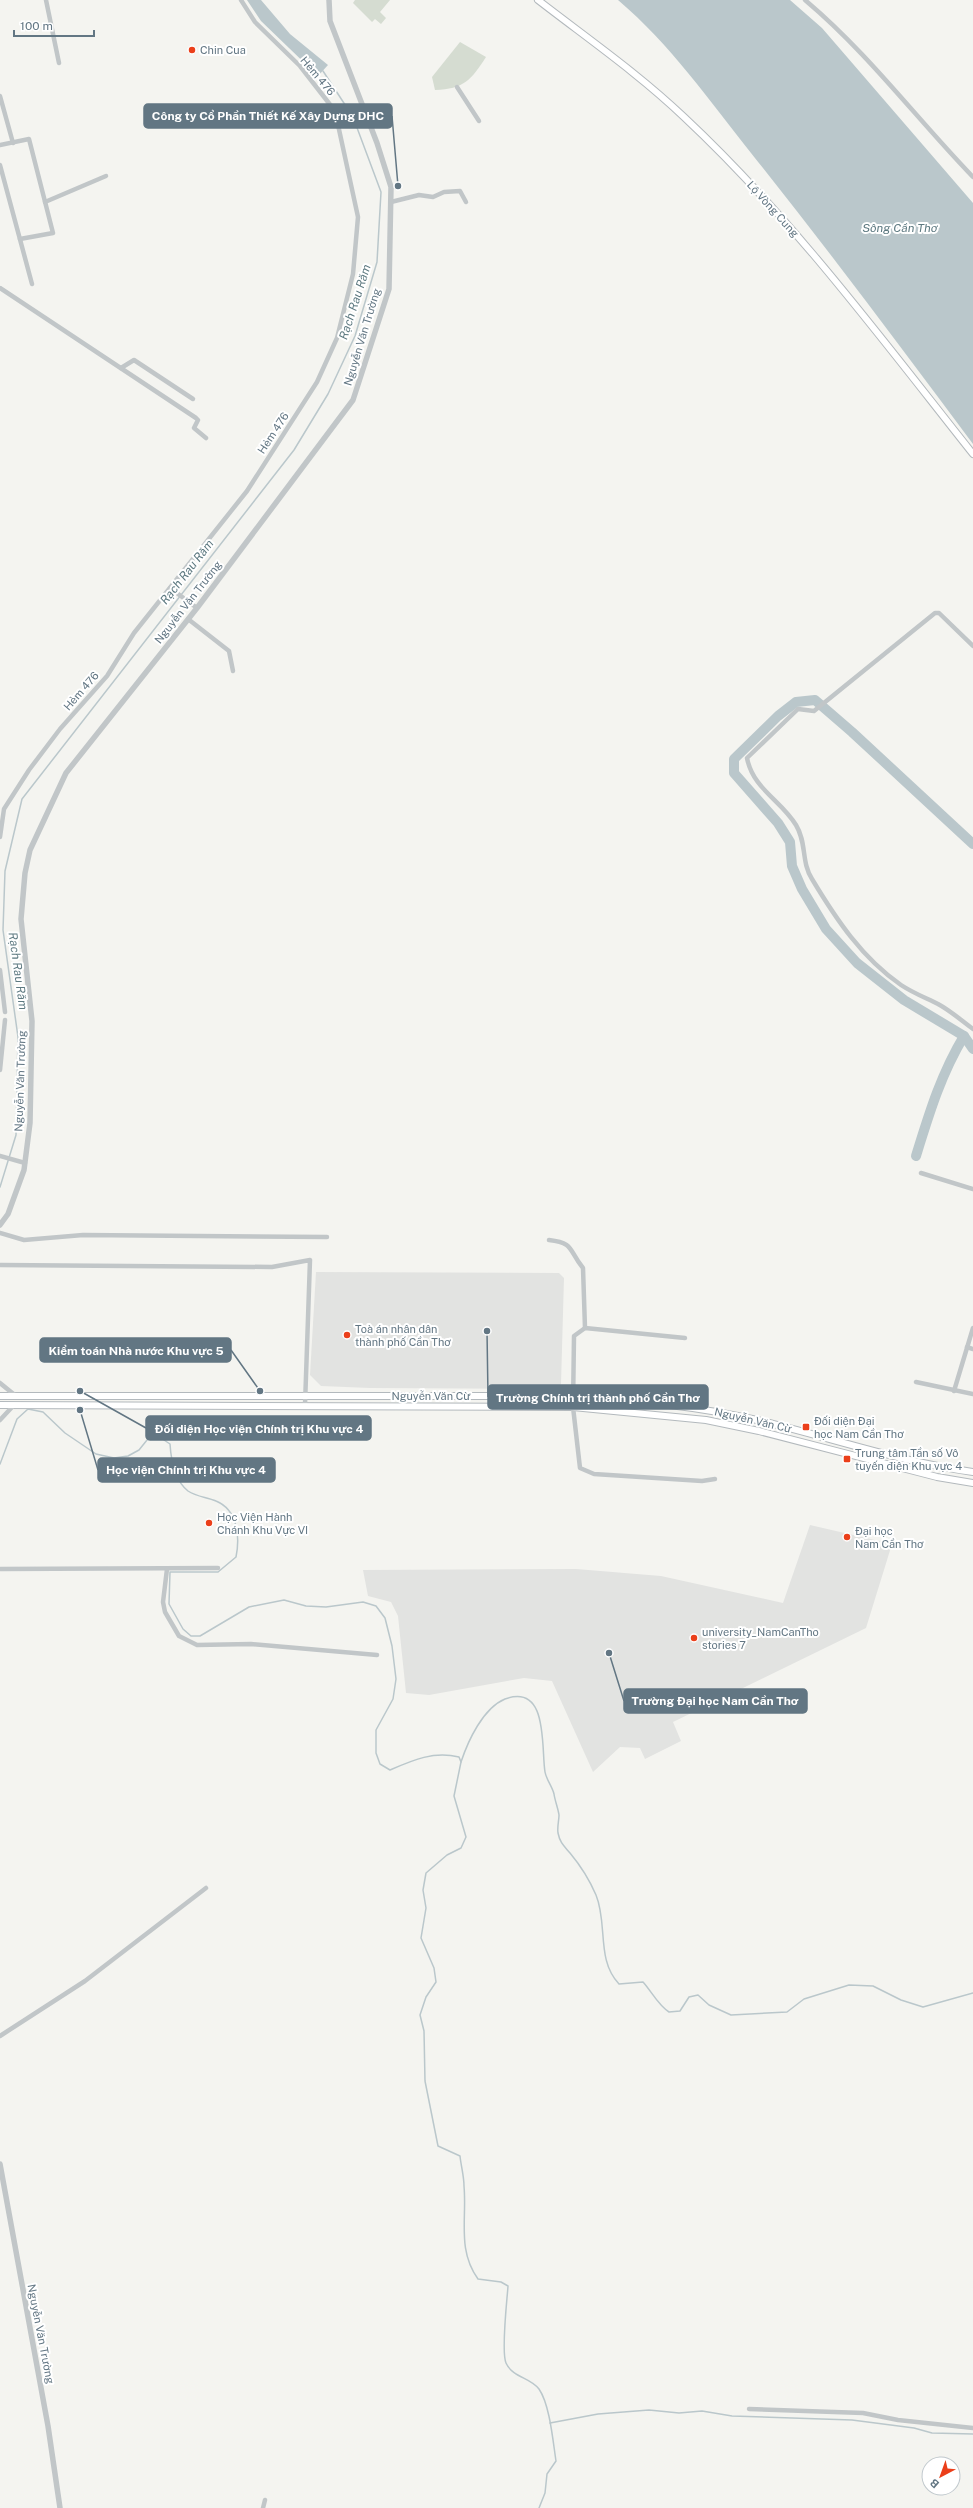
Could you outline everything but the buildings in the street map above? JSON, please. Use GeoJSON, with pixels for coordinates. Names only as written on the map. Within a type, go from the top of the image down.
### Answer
{"type":"FeatureCollection","features":[{"type":"Feature","properties":{"kind":"main road","name":"Lộ Vòng Cung"},"geometry":{"type":"LineString","coordinates":[[538,0],[644,81],[684,117],[748,181],[803,243],[973,454]]}},
{"type":"Feature","properties":{"kind":"main road"},"geometry":{"type":"LineString","coordinates":[[112,1395],[112,1405]]}},
{"type":"Feature","properties":{"kind":"main road"},"geometry":{"type":"LineString","coordinates":[[242,1395],[242,1405]]}},
{"type":"Feature","properties":{"kind":"main road"},"geometry":{"type":"LineString","coordinates":[[420,1395],[420,1407]]}},
{"type":"Feature","properties":{"kind":"main road","name":"Nguyễn Văn Cừ"},"geometry":{"type":"LineString","coordinates":[[0,1396],[574,1396],[663,1403],[708,1410],[938,1467],[973,1472]]}},
{"type":"Feature","properties":{"kind":"main road","name":"Nguyễn Văn Cừ"},"geometry":{"type":"LineString","coordinates":[[0,1405],[574,1407],[706,1420],[759,1430],[937,1476],[973,1483]]}},
{"type":"Feature","properties":{"kind":"street"},"geometry":{"type":"LineString","coordinates":[[46,0],[59,63]]}},
{"type":"Feature","properties":{"kind":"street","name":"Hẻm 476"},"geometry":{"type":"LineString","coordinates":[[0,837],[4,809],[28,770],[60,729],[107,676],[134,633],[171,589],[247,491],[317,382],[337,338],[353,274],[358,217],[335,111],[300,66],[255,22],[241,0]]}},
{"type":"Feature","properties":{"kind":"street","name":"Nguyễn Văn Trường"},"geometry":{"type":"LineString","coordinates":[[0,1225],[8,1214],[24,1163],[30,1123],[32,1020],[21,919],[25,873],[30,850],[66,773],[188,619],[353,400],[389,289],[390,187],[378,143],[330,21],[329,0]]}},
{"type":"Feature","properties":{"kind":"street"},"geometry":{"type":"LineString","coordinates":[[805,0],[840,29],[887,79],[929,131],[973,177]]}},
{"type":"Feature","properties":{"kind":"street"},"geometry":{"type":"LineString","coordinates":[[457,87],[479,121]]}},
{"type":"Feature","properties":{"kind":"street"},"geometry":{"type":"LineString","coordinates":[[0,96],[13,143]]}},
{"type":"Feature","properties":{"kind":"street"},"geometry":{"type":"LineString","coordinates":[[0,145],[30,139],[53,233],[20,239]]}},
{"type":"Feature","properties":{"kind":"street"},"geometry":{"type":"LineString","coordinates":[[0,165],[32,284]]}},
{"type":"Feature","properties":{"kind":"street"},"geometry":{"type":"LineString","coordinates":[[45,202],[106,176]]}},
{"type":"Feature","properties":{"kind":"street"},"geometry":{"type":"LineString","coordinates":[[391,202],[419,195],[433,197],[444,192],[460,191],[466,202]]}},
{"type":"Feature","properties":{"kind":"street"},"geometry":{"type":"LineString","coordinates":[[0,288],[196,418],[198,420],[194,428],[206,438]]}},
{"type":"Feature","properties":{"kind":"street"},"geometry":{"type":"LineString","coordinates":[[120,368],[134,360],[192,400]]}},
{"type":"Feature","properties":{"kind":"street"},"geometry":{"type":"LineString","coordinates":[[171,589],[196,607]]}},
{"type":"Feature","properties":{"kind":"street"},"geometry":{"type":"LineString","coordinates":[[973,646],[936,612],[814,712],[798,709],[751,753],[748,758],[753,777],[795,823],[803,839],[807,871],[835,916],[858,947],[902,986],[939,1005],[973,1029]]}},
{"type":"Feature","properties":{"kind":"street"},"geometry":{"type":"LineString","coordinates":[[188,619],[229,651],[233,671]]}},
{"type":"Feature","properties":{"kind":"street"},"geometry":{"type":"LineString","coordinates":[[0,970],[5,1012]]}},
{"type":"Feature","properties":{"kind":"street"},"geometry":{"type":"LineString","coordinates":[[0,1070],[5,1020]]}},
{"type":"Feature","properties":{"kind":"street"},"geometry":{"type":"LineString","coordinates":[[0,1156],[24,1163]]}},
{"type":"Feature","properties":{"kind":"street"},"geometry":{"type":"LineString","coordinates":[[921,1173],[973,1189]]}},
{"type":"Feature","properties":{"kind":"street"},"geometry":{"type":"LineString","coordinates":[[0,1234],[24,1240],[83,1235],[328,1237]]}},
{"type":"Feature","properties":{"kind":"street"},"geometry":{"type":"LineString","coordinates":[[548,1240],[565,1242],[582,1268],[585,1328]]}},
{"type":"Feature","properties":{"kind":"street"},"geometry":{"type":"LineString","coordinates":[[0,1265],[272,1267],[292,1265],[310,1260],[305,1405]]}},
{"type":"Feature","properties":{"kind":"street"},"geometry":{"type":"LineString","coordinates":[[685,1338],[585,1328],[579,1330],[573,1340],[574,1407],[578,1433],[578,1459],[582,1470],[594,1474],[702,1482],[715,1479]]}},
{"type":"Feature","properties":{"kind":"street"},"geometry":{"type":"LineString","coordinates":[[954,1391],[973,1328]]}},
{"type":"Feature","properties":{"kind":"street"},"geometry":{"type":"LineString","coordinates":[[967,1347],[973,1349]]}},
{"type":"Feature","properties":{"kind":"street"},"geometry":{"type":"LineString","coordinates":[[916,1382],[973,1394]]}},
{"type":"Feature","properties":{"kind":"street"},"geometry":{"type":"LineString","coordinates":[[0,1383],[16,1396]]}},
{"type":"Feature","properties":{"kind":"street"},"geometry":{"type":"LineString","coordinates":[[0,1420],[14,1405]]}},
{"type":"Feature","properties":{"kind":"street"},"geometry":{"type":"LineString","coordinates":[[706,1420],[708,1410]]}},
{"type":"Feature","properties":{"kind":"street"},"geometry":{"type":"LineString","coordinates":[[937,1476],[938,1467]]}},
{"type":"Feature","properties":{"kind":"street"},"geometry":{"type":"LineString","coordinates":[[0,1569],[218,1568]]}},
{"type":"Feature","properties":{"kind":"street"},"geometry":{"type":"LineString","coordinates":[[167,1569],[163,1602],[165,1612],[179,1636],[197,1645],[251,1644],[377,1655]]}},
{"type":"Feature","properties":{"kind":"street"},"geometry":{"type":"LineString","coordinates":[[0,2036],[85,1981],[206,1888]]}},
{"type":"Feature","properties":{"kind":"street","name":"Nguyễn Văn Trường"},"geometry":{"type":"LineString","coordinates":[[0,2164],[48,2426],[60,2507]]}},
{"type":"Feature","properties":{"kind":"street"},"geometry":{"type":"LineString","coordinates":[[749,2409],[863,2413],[898,2420],[973,2428]]}},
{"type":"Feature","properties":{"kind":"street"},"geometry":{"type":"LineString","coordinates":[[263,2508],[265,2500]]}},
{"type":"Feature","properties":{"kind":"street"},"geometry":{"type":"LineString","coordinates":[[54,2508],[60,2507]]}},
{"type":"Feature","properties":{"kind":"shaded area"},"geometry":{"type":"Polygon","coordinates":[[[355,0],[390,0],[380,12],[386,18],[381,24],[375,19],[372,22],[353,3],[355,0]]]}},
{"type":"Feature","properties":{"kind":"shaded area"},"geometry":{"type":"Polygon","coordinates":[[[460,42],[486,57],[476,72],[466,82],[453,88],[435,90],[432,77],[460,42]]]}},
{"type":"Feature","properties":{"kind":"shaded area"},"geometry":{"type":"Polygon","coordinates":[[[316,1272],[559,1273],[564,1278],[561,1384],[556,1389],[370,1388],[321,1386],[310,1375],[316,1272]]]}},
{"type":"Feature","properties":{"kind":"shaded area"},"geometry":{"type":"Polygon","coordinates":[[[810,1525],[892,1544],[866,1628],[673,1722],[681,1741],[645,1759],[640,1748],[620,1747],[593,1772],[552,1681],[524,1678],[429,1695],[406,1693],[398,1616],[391,1602],[368,1596],[363,1570],[576,1569],[661,1576],[783,1603],[810,1525]]]}},
{"type":"Feature","properties":{"kind":"water"},"geometry":{"type":"Polygon","coordinates":[[[247,0],[261,0],[290,34],[328,65],[318,76],[261,21],[247,0]]]}},
{"type":"Feature","properties":{"kind":"water","name":"Sông Cần Thơ"},"geometry":{"type":"Polygon","coordinates":[[[618,0],[790,0],[822,28],[973,203],[973,444],[891,334],[704,93],[655,35],[618,0]]]}},
{"type":"Feature","properties":{"kind":"waterway","name":"Rạch Rau Răm"},"geometry":{"type":"LineString","coordinates":[[0,1187],[16,1135],[18,1037],[3,930],[5,871],[22,799],[294,450],[328,394],[355,336],[377,262],[381,192],[353,117],[323,71]]}},
{"type":"Feature","properties":{"kind":"waterway"},"geometry":{"type":"LineString","coordinates":[[973,844],[852,732],[815,700],[796,702],[778,716],[734,759],[734,773],[778,823],[790,842],[792,866],[802,889],[826,929],[857,963],[904,1000],[964,1036],[973,1049]]}},
{"type":"Feature","properties":{"kind":"waterway"},"geometry":{"type":"LineString","coordinates":[[916,1156],[942,1080],[964,1036]]}},
{"type":"Feature","properties":{"kind":"waterway"},"geometry":{"type":"LineString","coordinates":[[0,1464],[17,1419],[28,1409],[43,1412],[65,1433],[96,1454],[114,1458],[128,1456],[139,1450],[147,1440],[158,1436],[170,1444],[171,1457],[176,1476],[179,1481],[191,1493],[216,1501],[229,1511],[236,1525],[238,1541],[236,1557],[218,1572],[170,1572],[169,1604],[183,1629],[191,1636],[200,1636],[249,1607],[284,1600],[306,1606],[326,1607],[363,1602],[376,1606],[385,1618],[392,1646],[396,1679],[393,1699],[376,1730],[376,1753],[380,1764],[390,1770],[415,1760],[440,1755],[459,1757],[461,1762],[477,1726],[483,1717],[497,1703],[505,1699],[519,1697],[529,1700],[536,1709],[540,1720],[545,1772],[553,1791],[559,1815],[558,1833],[562,1844],[574,1858],[591,1884],[596,1895],[601,1918],[607,1964],[619,1984],[643,1982],[658,2002],[669,2012],[680,2011],[689,1997],[698,1995],[709,2005],[731,2015],[787,2012],[804,1999],[849,1985],[873,1986],[901,2000],[923,2007],[973,1993]]}},
{"type":"Feature","properties":{"kind":"waterway"},"geometry":{"type":"LineString","coordinates":[[461,1762],[454,1796],[466,1837],[461,1848],[447,1855],[426,1873],[423,1890],[426,1908],[421,1938],[434,1968],[436,1982],[426,1997],[420,2015],[424,2031],[425,2081],[438,2146],[460,2156],[465,2198],[465,2246],[471,2268],[478,2279],[501,2282],[508,2286],[504,2338],[506,2363],[513,2372],[531,2382],[539,2389],[546,2404],[556,2461],[547,2474],[545,2493],[539,2508]]}},
{"type":"Feature","properties":{"kind":"waterway"},"geometry":{"type":"LineString","coordinates":[[550,2423],[598,2414],[649,2410],[679,2413],[702,2411],[732,2416],[852,2420],[914,2428],[932,2433],[973,2434]]}},
{"type":"Feature","properties":{"kind":"place","name":"Chin Cua"},"geometry":{"type":"Point","coordinates":[192,50]}},
{"type":"Feature","properties":{"kind":"place","name":"Công ty Cổ Phần Thiết Kế Xây Dựng DHC"},"geometry":{"type":"Point","coordinates":[398,186]}},
{"type":"Feature","properties":{"kind":"place","name":"Trường Chính trị thành phố Cần Thơ"},"geometry":{"type":"Point","coordinates":[487,1331]}},
{"type":"Feature","properties":{"kind":"place","name":"Toà án nhân dân thành phố Cần Thơ"},"geometry":{"type":"Point","coordinates":[347,1335]}},
{"type":"Feature","properties":{"kind":"place","name":"Đối diện Học viện Chính trị Khu vực 4"},"geometry":{"type":"Point","coordinates":[80,1391]}},
{"type":"Feature","properties":{"kind":"place","name":"Kiểm toán Nhà nước Khu vực 5"},"geometry":{"type":"Point","coordinates":[260,1391]}},
{"type":"Feature","properties":{"kind":"place","name":"Học viện Chính trị Khu vực 4"},"geometry":{"type":"Point","coordinates":[80,1410]}},
{"type":"Feature","properties":{"kind":"place","name":"Đối diện Đại học Nam Cần Thơ"},"geometry":{"type":"Point","coordinates":[806,1427]}},
{"type":"Feature","properties":{"kind":"place","name":"Trung tâm Tần số Vô tuyến điện Khu vực 4"},"geometry":{"type":"Point","coordinates":[847,1459]}},
{"type":"Feature","properties":{"kind":"place","name":"Học Viện Hành Chánh Khu Vực VI"},"geometry":{"type":"Point","coordinates":[209,1523]}},
{"type":"Feature","properties":{"kind":"place","name":"Đại học Nam Cần Thơ"},"geometry":{"type":"Point","coordinates":[847,1537]}},
{"type":"Feature","properties":{"kind":"place","name":"university_NamCanTho stories 7"},"geometry":{"type":"Point","coordinates":[694,1638]}},
{"type":"Feature","properties":{"kind":"place","name":"Trường Đại học Nam Cần Thơ"},"geometry":{"type":"Point","coordinates":[609,1653]}}]}
